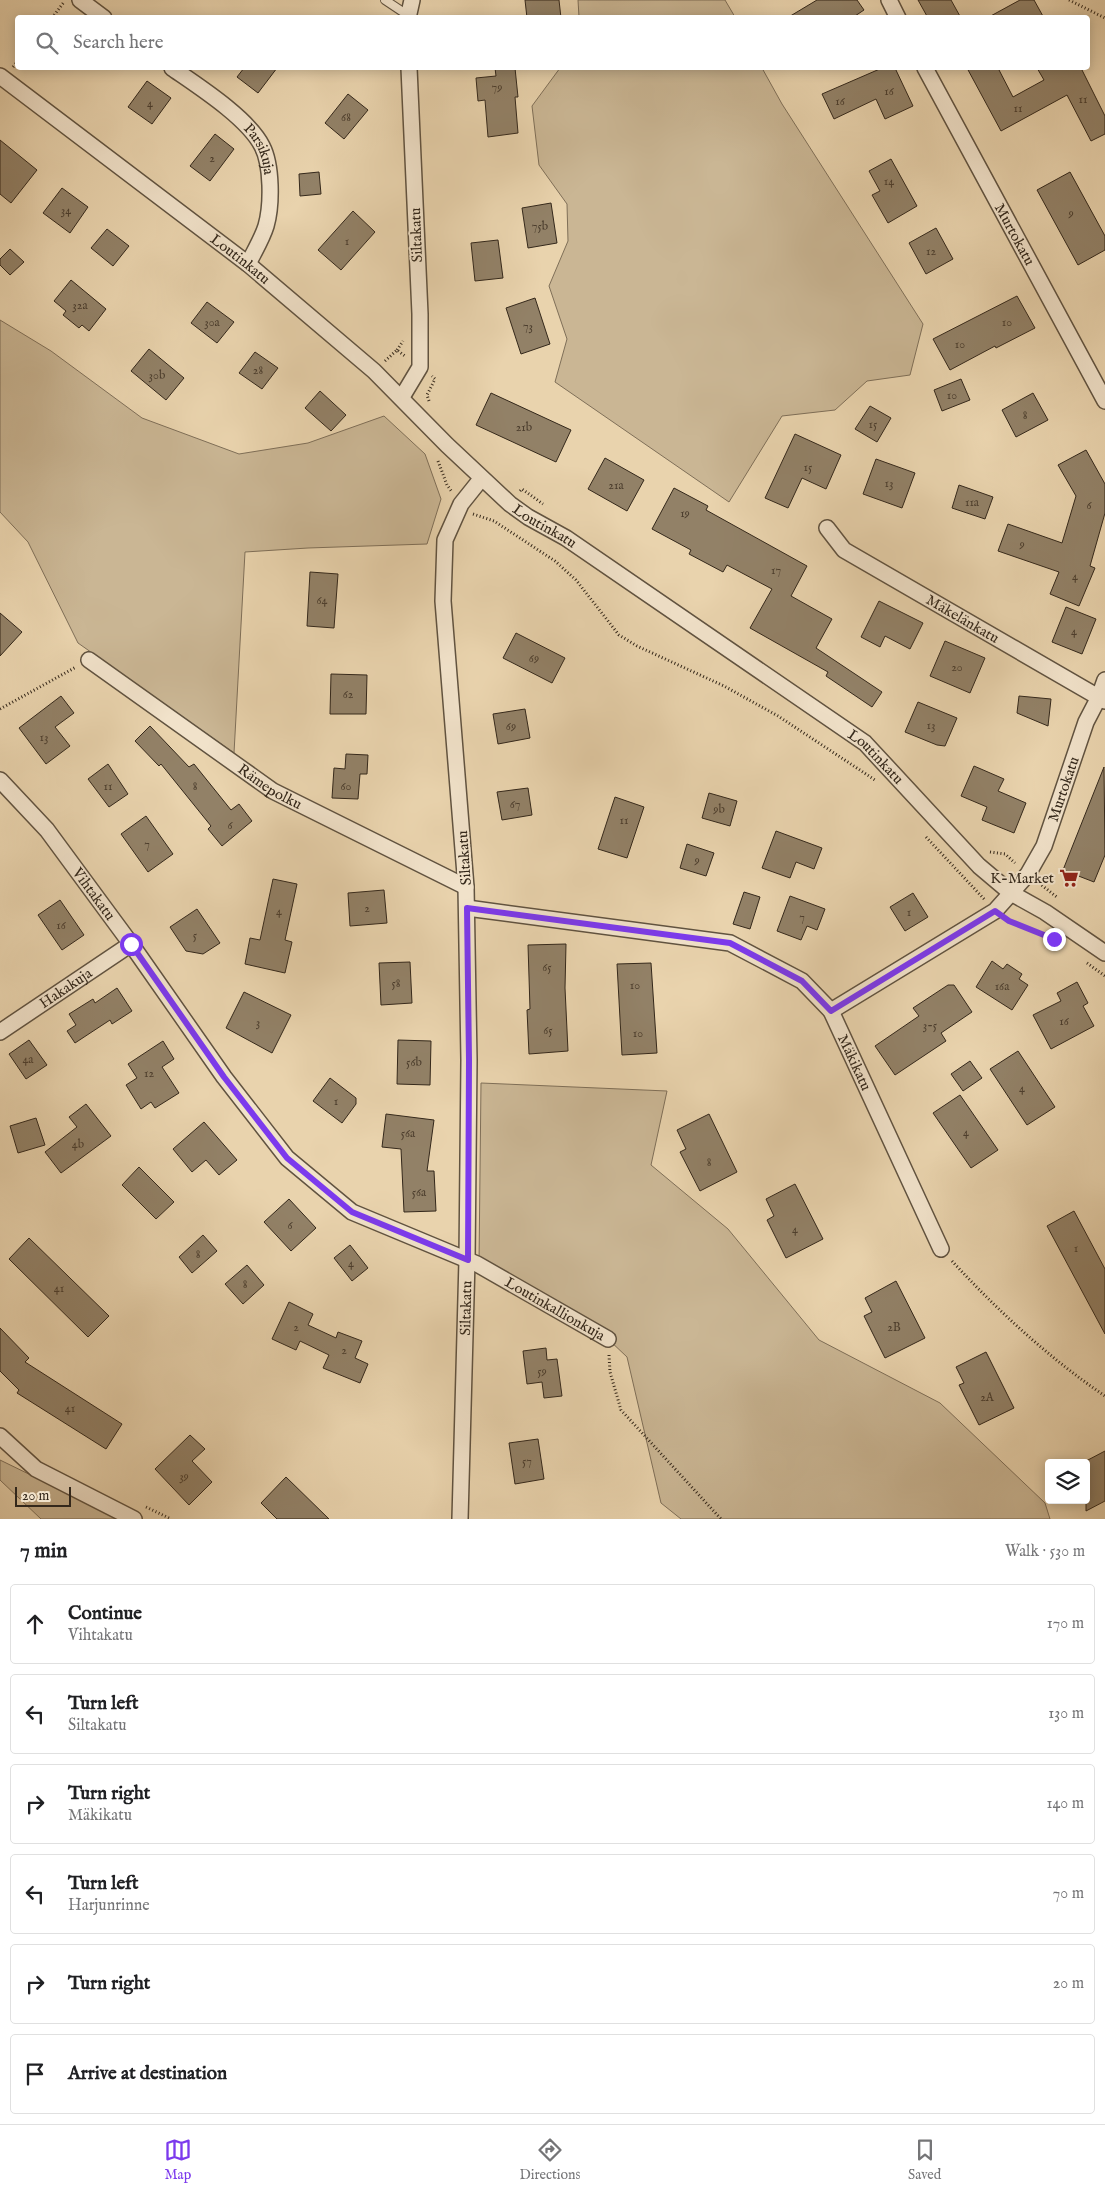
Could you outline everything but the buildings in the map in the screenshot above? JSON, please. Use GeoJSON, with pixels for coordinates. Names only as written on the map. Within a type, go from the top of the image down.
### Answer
{"type":"FeatureCollection","features":[{"type":"Feature","properties":{"kind":"street"},"geometry":{"type":"LineString","coordinates":[[80,0],[100,15]]}},
{"type":"Feature","properties":{"kind":"street"},"geometry":{"type":"LineString","coordinates":[[408,15],[412,0]]}},
{"type":"Feature","properties":{"kind":"street"},"geometry":{"type":"LineString","coordinates":[[889,0],[896,15]]}},
{"type":"Feature","properties":{"kind":"street","name":"Parsikuja"},"geometry":{"type":"LineString","coordinates":[[175,70],[213,97],[251,130],[263,147],[271,186],[266,226],[248,264]]}},
{"type":"Feature","properties":{"kind":"street","name":"Siltakatu"},"geometry":{"type":"LineString","coordinates":[[409,70],[420,314],[420,367]]}},
{"type":"Feature","properties":{"kind":"street","name":"Murtokatu"},"geometry":{"type":"LineString","coordinates":[[926,70],[1105,401]]}},
{"type":"Feature","properties":{"kind":"street","name":"Loutinkatu"},"geometry":{"type":"LineString","coordinates":[[0,76],[248,264],[374,371],[482,479],[528,517],[566,538],[865,743],[980,866],[1011,893],[1045,912],[1105,953]]}},
{"type":"Feature","properties":{"kind":"street"},"geometry":{"type":"LineString","coordinates":[[402,398],[420,367]]}},
{"type":"Feature","properties":{"kind":"street","name":"Siltakatu"},"geometry":{"type":"LineString","coordinates":[[460,1519],[468,1260],[469,1060],[467,908],[442,601],[444,540],[461,504],[482,479]]}},
{"type":"Feature","properties":{"kind":"street","name":"Mäkelänkatu"},"geometry":{"type":"LineString","coordinates":[[827,528],[844,550],[1102,699]]}},
{"type":"Feature","properties":{"kind":"street","name":"Rämepolku"},"geometry":{"type":"LineString","coordinates":[[89,660],[273,791],[466,887]]}},
{"type":"Feature","properties":{"kind":"street","name":"Murtokatu"},"geometry":{"type":"LineString","coordinates":[[831,1011],[995,911],[1028,874],[1044,846],[1086,722],[1102,699],[1105,680]]}},
{"type":"Feature","properties":{"kind":"street","name":"Vihtakatu"},"geometry":{"type":"LineString","coordinates":[[0,780],[47,830],[131,944],[224,1077],[287,1158],[352,1212],[468,1260]]}},
{"type":"Feature","properties":{"kind":"street","name":"Mäkikatu"},"geometry":{"type":"LineString","coordinates":[[467,908],[730,943],[802,981],[831,1011],[941,1250]]}},
{"type":"Feature","properties":{"kind":"street","name":"Hakakuja"},"geometry":{"type":"LineString","coordinates":[[0,1032],[131,944]]}},
{"type":"Feature","properties":{"kind":"street","name":"Loutinkallionkuja"},"geometry":{"type":"LineString","coordinates":[[468,1260],[608,1339]]}},
{"type":"Feature","properties":{"kind":"street"},"geometry":{"type":"LineString","coordinates":[[0,1436],[36,1468],[134,1519]]}},
{"type":"Feature","properties":{"kind":"lane"},"geometry":{"type":"LineString","coordinates":[[386,0],[405,15]]}},
{"type":"Feature","properties":{"kind":"path"},"geometry":{"type":"LineString","coordinates":[[54,15],[66,0]]}},
{"type":"Feature","properties":{"kind":"path"},"geometry":{"type":"LineString","coordinates":[[1069,0],[1105,18]]}},
{"type":"Feature","properties":{"kind":"path"},"geometry":{"type":"LineString","coordinates":[[420,367],[435,379],[430,385],[427,395],[430,407]]}},
{"type":"Feature","properties":{"kind":"path"},"geometry":{"type":"LineString","coordinates":[[515,484],[522,489]]}},
{"type":"Feature","properties":{"kind":"path"},"geometry":{"type":"LineString","coordinates":[[0,709],[89,660]]}},
{"type":"Feature","properties":{"kind":"path"},"geometry":{"type":"LineString","coordinates":[[1005,854],[1063,903]]}},
{"type":"Feature","properties":{"kind":"path"},"geometry":{"type":"LineString","coordinates":[[995,911],[1009,921],[1054,939]]}},
{"type":"Feature","properties":{"kind":"path"},"geometry":{"type":"LineString","coordinates":[[1083,960],[1105,976]]}},
{"type":"Feature","properties":{"kind":"path"},"geometry":{"type":"LineString","coordinates":[[941,1250],[990,1302],[1071,1373],[1105,1396]]}},
{"type":"Feature","properties":{"kind":"path","name":"Loutinkallionkuja"},"geometry":{"type":"LineString","coordinates":[[608,1339],[610,1372],[621,1410],[721,1519]]}},
{"type":"Feature","properties":{"kind":"shaded area"},"geometry":{"type":"Polygon","coordinates":[[[578,0],[725,0],[734,15],[579,15],[578,0]]]}},
{"type":"Feature","properties":{"kind":"shaded area"},"geometry":{"type":"Polygon","coordinates":[[[559,70],[763,70],[782,104],[923,324],[910,375],[867,381],[835,410],[782,416],[729,502],[555,382],[567,339],[549,286],[568,241],[567,204],[539,165],[532,106],[559,70]]]}},
{"type":"Feature","properties":{"kind":"shaded area"},"geometry":{"type":"Polygon","coordinates":[[[0,320],[51,351],[142,418],[239,454],[308,443],[384,416],[425,454],[441,499],[427,544],[245,552],[234,753],[78,643],[28,542],[0,512],[0,320]]]}},
{"type":"Feature","properties":{"kind":"shaded area"},"geometry":{"type":"Polygon","coordinates":[[[481,1083],[667,1091],[651,1165],[728,1229],[819,1340],[940,1403],[1045,1503],[1050,1519],[681,1519],[661,1503],[627,1357],[608,1339],[479,1263],[481,1083]]]}},
{"type":"Feature","properties":{"kind":"shaded area"},"geometry":{"type":"Polygon","coordinates":[[[0,1460],[121,1519],[41,1519],[0,1480],[0,1460]]]}},
{"type":"Feature","properties":{"kind":"place","name":"K-Market"},"geometry":{"type":"Point","coordinates":[1069,878]}},
{"type":"Feature","properties":{"kind":"route"},"geometry":{"type":"LineString","coordinates":[[131,944],[224,1077],[287,1158],[352,1212],[468,1260],[469,1060],[467,908],[477,911],[730,943],[802,981],[831,1011],[995,911],[1009,921],[1054,939]]}}]}
